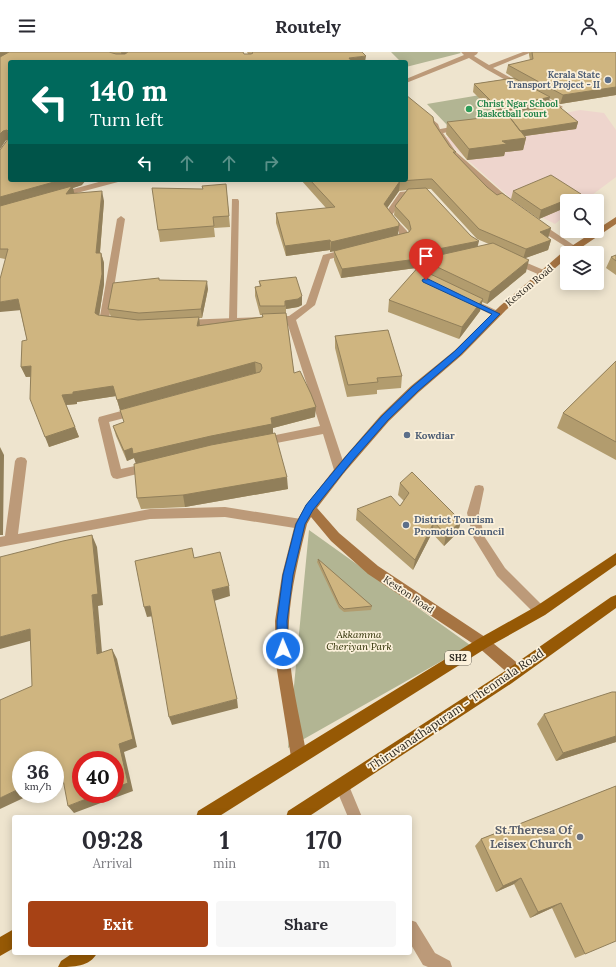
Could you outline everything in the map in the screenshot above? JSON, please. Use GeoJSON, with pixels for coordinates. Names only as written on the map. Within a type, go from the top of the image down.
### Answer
{"type":"FeatureCollection","features":[{"type":"Feature","properties":{"kind":"main road","name":"SH2"},"geometry":{"type":"LineString","coordinates":[[207,815],[482,643],[540,611],[616,558]]}},
{"type":"Feature","properties":{"kind":"main road","name":"Thiruvanathapuram - Thenmala Road"},"geometry":{"type":"LineString","coordinates":[[297,815],[516,671],[616,601]]}},
{"type":"Feature","properties":{"kind":"main road"},"geometry":{"type":"LineString","coordinates":[[0,947],[12,939]]}},
{"type":"Feature","properties":{"kind":"main road"},"geometry":{"type":"LineString","coordinates":[[67,967],[85,955]]}},
{"type":"Feature","properties":{"kind":"street"},"geometry":{"type":"LineString","coordinates":[[408,80],[466,54],[478,52]]}},
{"type":"Feature","properties":{"kind":"street"},"geometry":{"type":"LineString","coordinates":[[488,68],[529,52]]}},
{"type":"Feature","properties":{"kind":"street"},"geometry":{"type":"LineString","coordinates":[[466,54],[488,68],[559,107],[543,112]]}},
{"type":"Feature","properties":{"kind":"street"},"geometry":{"type":"LineString","coordinates":[[468,126],[438,132],[453,154],[515,208]]}},
{"type":"Feature","properties":{"kind":"street"},"geometry":{"type":"LineString","coordinates":[[47,199],[108,182]]}},
{"type":"Feature","properties":{"kind":"street"},"geometry":{"type":"LineString","coordinates":[[384,243],[404,238],[404,232],[388,215],[403,194],[427,192],[431,197]]}},
{"type":"Feature","properties":{"kind":"street"},"geometry":{"type":"LineString","coordinates":[[121,220],[104,322],[126,324]]}},
{"type":"Feature","properties":{"kind":"street","name":"Keston Road"},"geometry":{"type":"LineString","coordinates":[[577,246],[616,220]]}},
{"type":"Feature","properties":{"kind":"street"},"geometry":{"type":"LineString","coordinates":[[532,221],[563,246]]}},
{"type":"Feature","properties":{"kind":"street"},"geometry":{"type":"LineString","coordinates":[[172,324],[233,320],[291,319],[310,305],[326,257],[356,250]]}},
{"type":"Feature","properties":{"kind":"street"},"geometry":{"type":"LineString","coordinates":[[504,257],[543,273]]}},
{"type":"Feature","properties":{"kind":"street"},"geometry":{"type":"LineString","coordinates":[[440,287],[426,280],[422,267],[454,258]]}},
{"type":"Feature","properties":{"kind":"street","name":"Keston Road"},"geometry":{"type":"LineString","coordinates":[[299,757],[283,664],[282,621],[288,575],[301,524],[310,508],[340,470],[385,418],[415,389],[458,353],[497,314],[560,259]]}},
{"type":"Feature","properties":{"kind":"street"},"geometry":{"type":"LineString","coordinates":[[454,294],[497,314]]}},
{"type":"Feature","properties":{"kind":"street"},"geometry":{"type":"LineString","coordinates":[[291,319],[340,470]]}},
{"type":"Feature","properties":{"kind":"street"},"geometry":{"type":"LineString","coordinates":[[149,408],[103,420],[117,475],[161,464]]}},
{"type":"Feature","properties":{"kind":"street"},"geometry":{"type":"LineString","coordinates":[[251,444],[326,429]]}},
{"type":"Feature","properties":{"kind":"street"},"geometry":{"type":"LineString","coordinates":[[21,461],[5,541],[150,514],[226,512],[301,524]]}},
{"type":"Feature","properties":{"kind":"street","name":"Keston Road"},"geometry":{"type":"LineString","coordinates":[[310,508],[335,537],[373,570],[482,643],[516,671]]}},
{"type":"Feature","properties":{"kind":"lane"},"geometry":{"type":"LineString","coordinates":[[408,102],[436,125],[438,132]]}},
{"type":"Feature","properties":{"kind":"lane"},"geometry":{"type":"LineString","coordinates":[[233,320],[235,201]]}},
{"type":"Feature","properties":{"kind":"lane"},"geometry":{"type":"LineString","coordinates":[[479,489],[473,514],[479,537],[501,572],[540,611]]}},
{"type":"Feature","properties":{"kind":"lane"},"geometry":{"type":"LineString","coordinates":[[342,786],[354,815]]}},
{"type":"Feature","properties":{"kind":"lane"},"geometry":{"type":"LineString","coordinates":[[412,931],[429,959],[444,967]]}},
{"type":"Feature","properties":{"kind":"shaded area"},"geometry":{"type":"Polygon","coordinates":[[[580,110],[604,113],[616,130],[616,177],[593,194],[560,194],[560,220],[555,224],[518,205],[443,138],[580,110]]]}},
{"type":"Feature","properties":{"kind":"green space"},"geometry":{"type":"Polygon","coordinates":[[[391,52],[461,53],[408,66],[408,60],[399,60],[391,52]]]}},
{"type":"Feature","properties":{"kind":"green space","name":"Christ Ngar School Basketball court"},"geometry":{"type":"Polygon","coordinates":[[[492,93],[512,114],[447,125],[427,104],[492,93]]]}},
{"type":"Feature","properties":{"kind":"green space","name":"Akkamma Cheriyan Park"},"geometry":{"type":"Polygon","coordinates":[[[309,530],[470,645],[288,748],[309,530]]]}},
{"type":"Feature","properties":{"kind":"building"},"geometry":{"type":"Polygon","coordinates":[[[9,52],[109,52],[125,54],[128,52],[243,52],[244,54],[251,54],[253,53],[252,52],[362,52],[366,56],[349,58],[350,60],[8,60],[8,131],[3,131],[0,134],[0,57],[9,52]]]}},
{"type":"Feature","properties":{"kind":"building"},"geometry":{"type":"Polygon","coordinates":[[[532,52],[616,52],[616,87],[563,95],[508,65],[533,59],[532,52]]]}},
{"type":"Feature","properties":{"kind":"building"},"geometry":{"type":"Polygon","coordinates":[[[514,78],[550,97],[498,108],[474,84],[514,78]]]}},
{"type":"Feature","properties":{"kind":"building"},"geometry":{"type":"Polygon","coordinates":[[[408,97],[433,117],[434,123],[450,147],[456,152],[453,152],[487,187],[497,195],[502,193],[551,228],[540,232],[551,240],[526,249],[479,229],[432,179],[408,180],[408,97]]]}},
{"type":"Feature","properties":{"kind":"building"},"geometry":{"type":"Polygon","coordinates":[[[556,104],[578,122],[520,131],[508,115],[504,115],[556,104]]]}},
{"type":"Feature","properties":{"kind":"building"},"geometry":{"type":"Polygon","coordinates":[[[508,115],[526,138],[502,141],[507,144],[469,149],[447,122],[508,115]]]}},
{"type":"Feature","properties":{"kind":"building"},"geometry":{"type":"Polygon","coordinates":[[[8,139],[8,182],[54,182],[0,197],[0,150],[8,139]]]}},
{"type":"Feature","properties":{"kind":"building"},"geometry":{"type":"Polygon","coordinates":[[[551,175],[581,194],[560,194],[560,202],[541,210],[513,191],[551,175]]]}},
{"type":"Feature","properties":{"kind":"building"},"geometry":{"type":"Polygon","coordinates":[[[312,182],[399,182],[384,204],[399,223],[399,226],[331,242],[330,240],[285,246],[276,213],[335,207],[312,182]]]}},
{"type":"Feature","properties":{"kind":"building"},"geometry":{"type":"Polygon","coordinates":[[[226,184],[229,216],[213,217],[214,226],[158,230],[152,188],[203,189],[202,186],[226,184]]]}},
{"type":"Feature","properties":{"kind":"building"},"geometry":{"type":"Polygon","coordinates":[[[72,186],[66,194],[102,191],[96,253],[101,253],[102,274],[95,313],[98,315],[138,320],[199,317],[197,326],[263,317],[262,314],[286,313],[294,373],[300,371],[316,407],[271,418],[272,424],[133,454],[132,448],[124,451],[113,426],[124,422],[120,410],[260,372],[262,368],[261,364],[255,362],[117,400],[113,386],[62,395],[75,427],[45,437],[30,399],[31,366],[21,367],[22,341],[27,340],[18,299],[0,302],[0,279],[8,249],[0,249],[0,206],[72,186]]]}},
{"type":"Feature","properties":{"kind":"building"},"geometry":{"type":"Polygon","coordinates":[[[426,188],[471,236],[479,241],[433,250],[420,255],[417,259],[342,269],[334,251],[409,232],[411,229],[409,221],[395,206],[408,189],[426,188]]]}},
{"type":"Feature","properties":{"kind":"building"},"geometry":{"type":"Polygon","coordinates":[[[493,243],[529,260],[490,292],[433,265],[431,257],[493,243]]]}},
{"type":"Feature","properties":{"kind":"building"},"geometry":{"type":"Polygon","coordinates":[[[616,255],[616,261],[611,257],[616,255]]]}},
{"type":"Feature","properties":{"kind":"building"},"geometry":{"type":"Polygon","coordinates":[[[421,264],[424,271],[483,299],[462,327],[389,300],[421,264]]]}},
{"type":"Feature","properties":{"kind":"building"},"geometry":{"type":"Polygon","coordinates":[[[296,277],[302,296],[298,299],[285,301],[285,306],[260,306],[255,287],[261,286],[259,281],[296,277]]]}},
{"type":"Feature","properties":{"kind":"building"},"geometry":{"type":"Polygon","coordinates":[[[159,278],[159,280],[207,281],[201,309],[139,313],[108,309],[113,283],[159,278]]]}},
{"type":"Feature","properties":{"kind":"building"},"geometry":{"type":"Polygon","coordinates":[[[388,330],[402,376],[377,378],[378,382],[348,385],[335,336],[388,330]]]}},
{"type":"Feature","properties":{"kind":"building"},"geometry":{"type":"Polygon","coordinates":[[[616,361],[616,442],[563,413],[616,361]]]}},
{"type":"Feature","properties":{"kind":"building"},"geometry":{"type":"Polygon","coordinates":[[[275,433],[287,477],[183,495],[137,498],[134,464],[211,445],[275,433]]]}},
{"type":"Feature","properties":{"kind":"building","name":"District Tourism Promotion Council"},"geometry":{"type":"Polygon","coordinates":[[[412,472],[461,521],[446,535],[434,522],[415,560],[357,509],[391,496],[400,506],[409,493],[400,483],[412,472]]]}},
{"type":"Feature","properties":{"kind":"building"},"geometry":{"type":"Polygon","coordinates":[[[92,535],[98,594],[92,595],[97,654],[112,649],[133,739],[119,744],[121,751],[72,751],[72,803],[76,803],[68,806],[64,785],[64,751],[12,751],[12,792],[0,798],[0,700],[32,686],[30,629],[0,637],[0,557],[92,535]]]}},
{"type":"Feature","properties":{"kind":"building"},"geometry":{"type":"Polygon","coordinates":[[[192,548],[194,558],[220,552],[229,586],[212,590],[237,699],[169,717],[150,606],[144,607],[135,561],[192,548]]]}},
{"type":"Feature","properties":{"kind":"building"},"geometry":{"type":"Polygon","coordinates":[[[318,559],[372,606],[344,609],[339,604],[318,559]]]}},
{"type":"Feature","properties":{"kind":"building"},"geometry":{"type":"Polygon","coordinates":[[[616,692],[616,736],[563,753],[544,714],[616,692]]]}},
{"type":"Feature","properties":{"kind":"building"},"geometry":{"type":"Polygon","coordinates":[[[124,766],[128,783],[124,785],[124,766]]]}},
{"type":"Feature","properties":{"kind":"building"},"geometry":{"type":"Polygon","coordinates":[[[616,786],[616,941],[585,954],[561,903],[538,912],[521,878],[503,886],[481,839],[616,786]]]}},
{"type":"Feature","properties":{"kind":"place","name":"Kerala State Transport Project - II"},"geometry":{"type":"Point","coordinates":[608,80]}},
{"type":"Feature","properties":{"kind":"place","name":"Christ Ngar School Basketball court"},"geometry":{"type":"Point","coordinates":[469,109]}},
{"type":"Feature","properties":{"kind":"place","name":"Kowdiar"},"geometry":{"type":"Point","coordinates":[407,435]}},
{"type":"Feature","properties":{"kind":"place","name":"District Tourism Promotion Council"},"geometry":{"type":"Point","coordinates":[406,525]}},
{"type":"Feature","properties":{"kind":"place","name":"St.Theresa Of Leisex Church"},"geometry":{"type":"Point","coordinates":[580,837]}},
{"type":"Feature","properties":{"kind":"route"},"geometry":{"type":"LineString","coordinates":[[283,649],[282,621],[288,575],[301,524],[310,508],[351,456],[385,418],[415,389],[458,353],[497,314],[426,280]]}}]}
